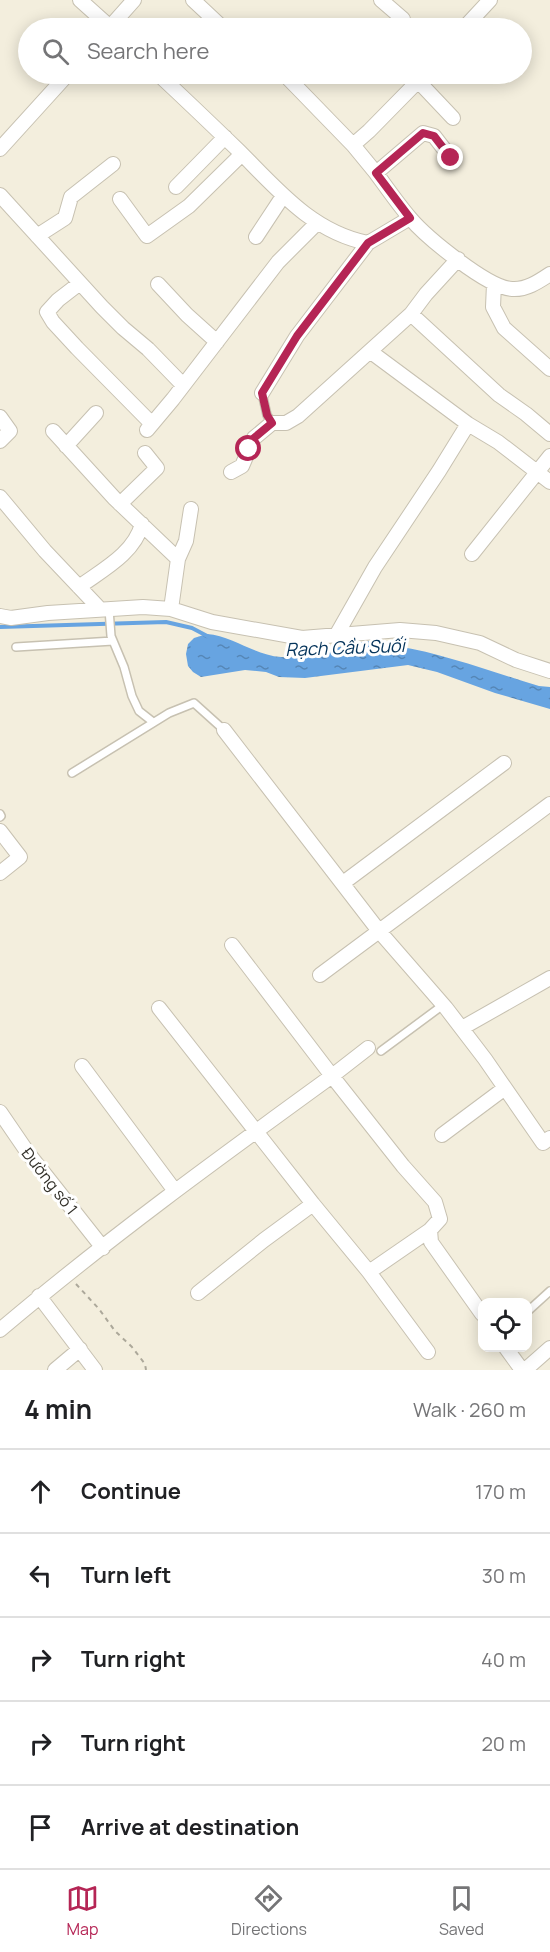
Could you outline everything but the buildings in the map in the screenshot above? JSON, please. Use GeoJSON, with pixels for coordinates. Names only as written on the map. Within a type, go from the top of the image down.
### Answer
{"type":"FeatureCollection","features":[{"type":"Feature","properties":{"kind":"street"},"geometry":{"type":"LineString","coordinates":[[80,0],[99,18]]}},
{"type":"Feature","properties":{"kind":"street"},"geometry":{"type":"LineString","coordinates":[[119,18],[134,0]]}},
{"type":"Feature","properties":{"kind":"street"},"geometry":{"type":"LineString","coordinates":[[193,0],[212,18]]}},
{"type":"Feature","properties":{"kind":"street"},"geometry":{"type":"LineString","coordinates":[[381,0],[401,18]]}},
{"type":"Feature","properties":{"kind":"street"},"geometry":{"type":"LineString","coordinates":[[474,18],[490,0]]}},
{"type":"Feature","properties":{"kind":"street"},"geometry":{"type":"LineString","coordinates":[[0,149],[59,84]]}},
{"type":"Feature","properties":{"kind":"street"},"geometry":{"type":"LineString","coordinates":[[168,84],[283,196],[316,223],[352,240],[368,243]]}},
{"type":"Feature","properties":{"kind":"street"},"geometry":{"type":"LineString","coordinates":[[294,84],[353,145],[410,218],[458,259],[494,284],[510,289],[522,289],[549,277]]}},
{"type":"Feature","properties":{"kind":"street"},"geometry":{"type":"LineString","coordinates":[[353,145],[414,84]]}},
{"type":"Feature","properties":{"kind":"street"},"geometry":{"type":"LineString","coordinates":[[426,84],[453,118]]}},
{"type":"Feature","properties":{"kind":"street"},"geometry":{"type":"LineString","coordinates":[[376,173],[423,133],[434,136],[451,158]]}},
{"type":"Feature","properties":{"kind":"street"},"geometry":{"type":"LineString","coordinates":[[176,188],[225,138]]}},
{"type":"Feature","properties":{"kind":"street"},"geometry":{"type":"LineString","coordinates":[[120,199],[147,236],[189,206],[242,154]]}},
{"type":"Feature","properties":{"kind":"street"},"geometry":{"type":"LineString","coordinates":[[38,236],[65,218],[71,197],[113,164]]}},
{"type":"Feature","properties":{"kind":"street"},"geometry":{"type":"LineString","coordinates":[[0,195],[123,328],[148,349],[183,385]]}},
{"type":"Feature","properties":{"kind":"street"},"geometry":{"type":"LineString","coordinates":[[256,237],[283,196]]}},
{"type":"Feature","properties":{"kind":"street"},"geometry":{"type":"LineString","coordinates":[[262,393],[297,336],[368,243],[410,218]]}},
{"type":"Feature","properties":{"kind":"street"},"geometry":{"type":"LineString","coordinates":[[80,283],[47,312],[53,322],[150,427],[278,262],[316,223]]}},
{"type":"Feature","properties":{"kind":"street"},"geometry":{"type":"LineString","coordinates":[[231,472],[242,466],[254,438],[272,423],[286,423],[298,416],[411,314],[458,259]]}},
{"type":"Feature","properties":{"kind":"street"},"geometry":{"type":"LineString","coordinates":[[158,284],[217,342]]}},
{"type":"Feature","properties":{"kind":"street"},"geometry":{"type":"LineString","coordinates":[[494,284],[493,307],[504,328],[550,369]]}},
{"type":"Feature","properties":{"kind":"street"},"geometry":{"type":"LineString","coordinates":[[411,314],[499,395],[550,434]]}},
{"type":"Feature","properties":{"kind":"street"},"geometry":{"type":"LineString","coordinates":[[371,351],[550,482]]}},
{"type":"Feature","properties":{"kind":"street"},"geometry":{"type":"LineString","coordinates":[[66,446],[96,413]]}},
{"type":"Feature","properties":{"kind":"street"},"geometry":{"type":"LineString","coordinates":[[0,417],[10,431],[0,441]]}},
{"type":"Feature","properties":{"kind":"street"},"geometry":{"type":"LineString","coordinates":[[337,634],[375,567],[468,424]]}},
{"type":"Feature","properties":{"kind":"street"},"geometry":{"type":"LineString","coordinates":[[53,431],[120,504],[177,559]]}},
{"type":"Feature","properties":{"kind":"street"},"geometry":{"type":"LineString","coordinates":[[120,504],[157,468],[145,453]]}},
{"type":"Feature","properties":{"kind":"street"},"geometry":{"type":"LineString","coordinates":[[472,554],[550,456]]}},
{"type":"Feature","properties":{"kind":"street"},"geometry":{"type":"LineString","coordinates":[[0,496],[45,551],[107,612]]}},
{"type":"Feature","properties":{"kind":"street"},"geometry":{"type":"LineString","coordinates":[[171,609],[177,559],[186,541],[191,509]]}},
{"type":"Feature","properties":{"kind":"street"},"geometry":{"type":"LineString","coordinates":[[79,586],[128,549],[135,541],[142,524]]}},
{"type":"Feature","properties":{"kind":"street"},"geometry":{"type":"LineString","coordinates":[[0,616],[11,618],[143,608],[171,609],[212,622],[302,638],[400,630],[436,633],[480,643],[516,660],[550,671]]}},
{"type":"Feature","properties":{"kind":"street"},"geometry":{"type":"LineString","coordinates":[[224,730],[379,931],[462,1028],[548,1144]]}},
{"type":"Feature","properties":{"kind":"street"},"geometry":{"type":"LineString","coordinates":[[342,883],[504,763]]}},
{"type":"Feature","properties":{"kind":"street"},"geometry":{"type":"LineString","coordinates":[[320,975],[550,804]]}},
{"type":"Feature","properties":{"kind":"street"},"geometry":{"type":"LineString","coordinates":[[0,831],[20,857],[0,873]]}},
{"type":"Feature","properties":{"kind":"street"},"geometry":{"type":"LineString","coordinates":[[232,945],[403,1166],[435,1202],[440,1219],[430,1230],[369,1272]]}},
{"type":"Feature","properties":{"kind":"street"},"geometry":{"type":"LineString","coordinates":[[462,1028],[550,978]]}},
{"type":"Feature","properties":{"kind":"street"},"geometry":{"type":"LineString","coordinates":[[159,1008],[369,1272],[428,1352]]}},
{"type":"Feature","properties":{"kind":"street"},"geometry":{"type":"LineString","coordinates":[[0,1330],[39,1296],[175,1191],[332,1076],[375,1049]]}},
{"type":"Feature","properties":{"kind":"street"},"geometry":{"type":"LineString","coordinates":[[82,1066],[175,1191]]}},
{"type":"Feature","properties":{"kind":"street"},"geometry":{"type":"LineString","coordinates":[[442,1135],[505,1088]]}},
{"type":"Feature","properties":{"kind":"street","name":"Đường số 1"},"geometry":{"type":"LineString","coordinates":[[0,1112],[28,1153],[103,1248]]}},
{"type":"Feature","properties":{"kind":"street"},"geometry":{"type":"LineString","coordinates":[[198,1293],[313,1204]]}},
{"type":"Feature","properties":{"kind":"street"},"geometry":{"type":"LineString","coordinates":[[430,1230],[431,1242],[478,1307]]}},
{"type":"Feature","properties":{"kind":"street"},"geometry":{"type":"LineString","coordinates":[[39,1296],[95,1370]]}},
{"type":"Feature","properties":{"kind":"street"},"geometry":{"type":"LineString","coordinates":[[510,1352],[524,1370],[550,1348]]}},
{"type":"Feature","properties":{"kind":"street"},"geometry":{"type":"LineString","coordinates":[[55,1370],[80,1349]]}},
{"type":"Feature","properties":{"kind":"lane"},"geometry":{"type":"LineString","coordinates":[[262,393],[267,415],[272,423]]}},
{"type":"Feature","properties":{"kind":"lane"},"geometry":{"type":"LineString","coordinates":[[107,612],[112,638],[136,706],[153,722]]}},
{"type":"Feature","properties":{"kind":"lane"},"geometry":{"type":"LineString","coordinates":[[16,647],[112,638]]}},
{"type":"Feature","properties":{"kind":"lane"},"geometry":{"type":"LineString","coordinates":[[72,772],[153,722],[194,703],[224,730]]}},
{"type":"Feature","properties":{"kind":"lane"},"geometry":{"type":"LineString","coordinates":[[375,1049],[443,1005]]}},
{"type":"Feature","properties":{"kind":"lane"},"geometry":{"type":"LineString","coordinates":[[532,1307],[550,1291]]}},
{"type":"Feature","properties":{"kind":"path"},"geometry":{"type":"LineString","coordinates":[[68,1275],[99,1309],[115,1331],[132,1347],[145,1364],[146,1370]]}},
{"type":"Feature","properties":{"kind":"water"},"geometry":{"type":"Polygon","coordinates":[[[207,634],[226,638],[271,656],[281,657],[305,656],[351,644],[375,641],[415,649],[539,686],[550,687],[550,709],[495,693],[437,672],[408,665],[305,678],[279,677],[266,672],[245,670],[201,677],[188,666],[186,654],[188,644],[194,638],[207,634]]]}},
{"type":"Feature","properties":{"kind":"waterway","name":"Rạch Cầu Suối"},"geometry":{"type":"LineString","coordinates":[[0,627],[166,622],[192,628],[209,637]]}},
{"type":"Feature","properties":{"kind":"route"},"geometry":{"type":"LineString","coordinates":[[249,449],[254,438],[272,423],[267,415],[262,393],[297,336],[368,243],[410,218],[376,173],[423,133],[434,136],[451,158]]}}]}
